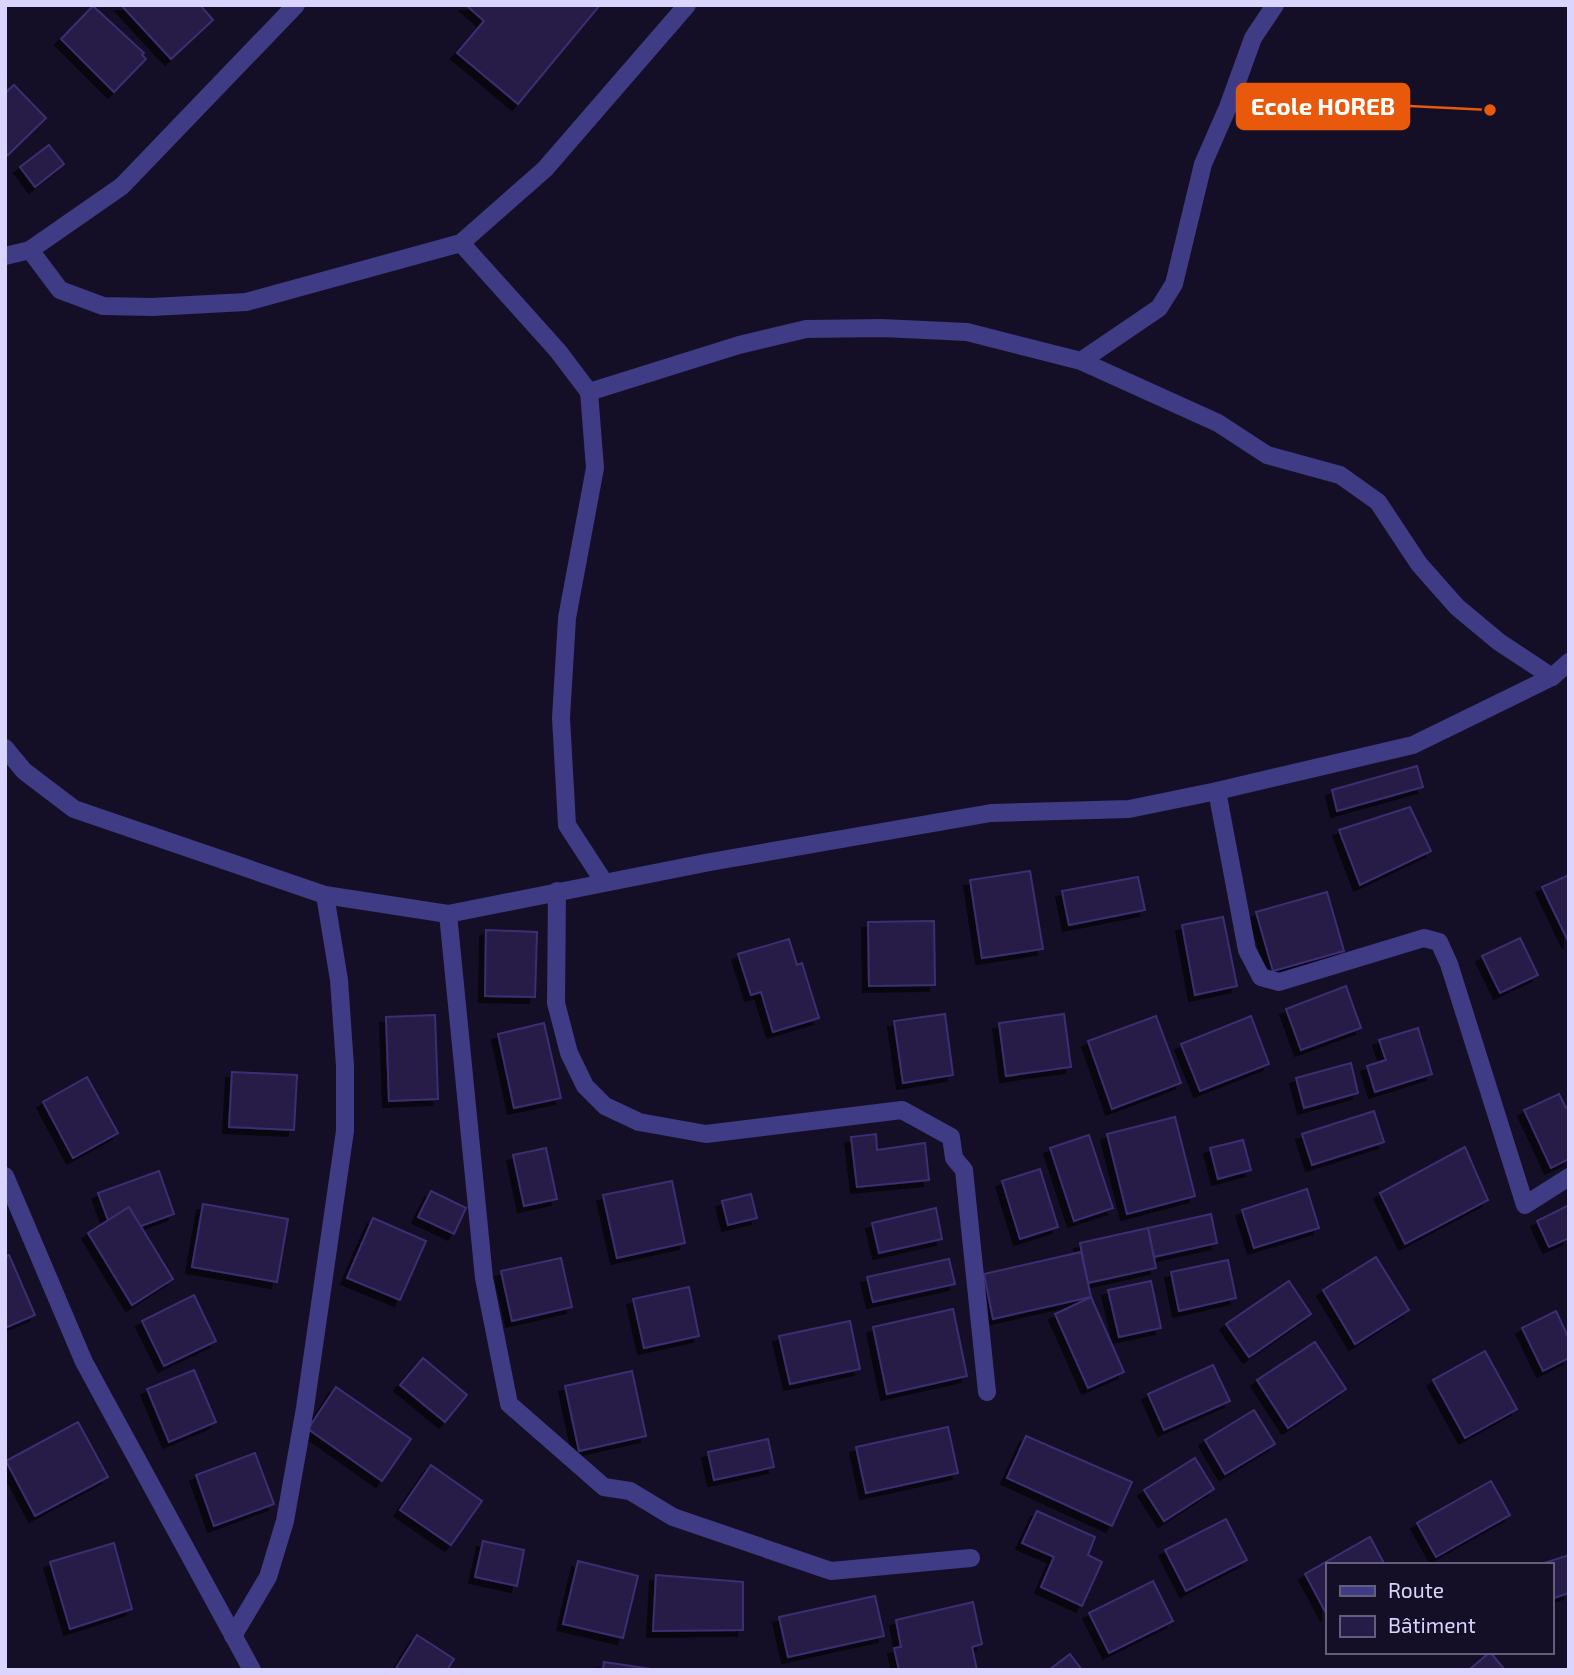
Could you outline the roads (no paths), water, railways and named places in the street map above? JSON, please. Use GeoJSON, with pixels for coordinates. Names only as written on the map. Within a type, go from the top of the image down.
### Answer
{"type":"FeatureCollection","features":[{"type":"Feature","properties":{"kind":"street"},"geometry":{"type":"LineString","coordinates":[[5,256],[30,250],[122,186],[296,5]]}},
{"type":"Feature","properties":{"kind":"street"},"geometry":{"type":"LineString","coordinates":[[30,250],[60,290],[103,306],[152,307],[246,302],[461,243],[545,169],[687,5]]}},
{"type":"Feature","properties":{"kind":"street"},"geometry":{"type":"LineString","coordinates":[[1081,361],[1159,308],[1174,284],[1203,164],[1228,107],[1253,38],[1275,5]]}},
{"type":"Feature","properties":{"kind":"street"},"geometry":{"type":"LineString","coordinates":[[461,243],[558,351],[589,392],[594,468],[567,618],[561,718],[568,825],[604,883]]}},
{"type":"Feature","properties":{"kind":"street"},"geometry":{"type":"LineString","coordinates":[[589,392],[739,345],[806,329],[882,328],[967,332],[1081,361],[1218,423],[1267,455],[1340,475],[1378,502],[1419,564],[1457,607],[1499,642],[1552,677]]}},
{"type":"Feature","properties":{"kind":"street"},"geometry":{"type":"LineString","coordinates":[[5,748],[24,771],[74,809],[325,895],[449,914],[557,891],[990,813],[1129,809],[1217,791],[1413,745],[1552,677],[1569,662]]}},
{"type":"Feature","properties":{"kind":"street"},"geometry":{"type":"LineString","coordinates":[[1217,791],[1247,950],[1261,978],[1279,982],[1310,975],[1424,938],[1438,942],[1449,964],[1525,1205],[1569,1177]]}},
{"type":"Feature","properties":{"kind":"street"},"geometry":{"type":"LineString","coordinates":[[557,891],[556,1003],[569,1053],[585,1086],[606,1106],[639,1122],[706,1133],[902,1110],[951,1137],[954,1158],[964,1170],[988,1392]]}},
{"type":"Feature","properties":{"kind":"street"},"geometry":{"type":"LineString","coordinates":[[233,1636],[268,1577],[285,1521],[305,1408],[345,1131],[345,1066],[339,980],[325,895]]}},
{"type":"Feature","properties":{"kind":"street"},"geometry":{"type":"LineString","coordinates":[[449,914],[484,1278],[509,1404],[604,1487],[630,1492],[673,1517],[831,1571],[971,1558]]}},
{"type":"Feature","properties":{"kind":"street"},"geometry":{"type":"LineString","coordinates":[[5,1176],[84,1362],[252,1670]]}},
{"type":"Feature","properties":{"kind":"place","name":"Ecole HOREB"},"geometry":{"type":"Point","coordinates":[1490,110]}}]}
